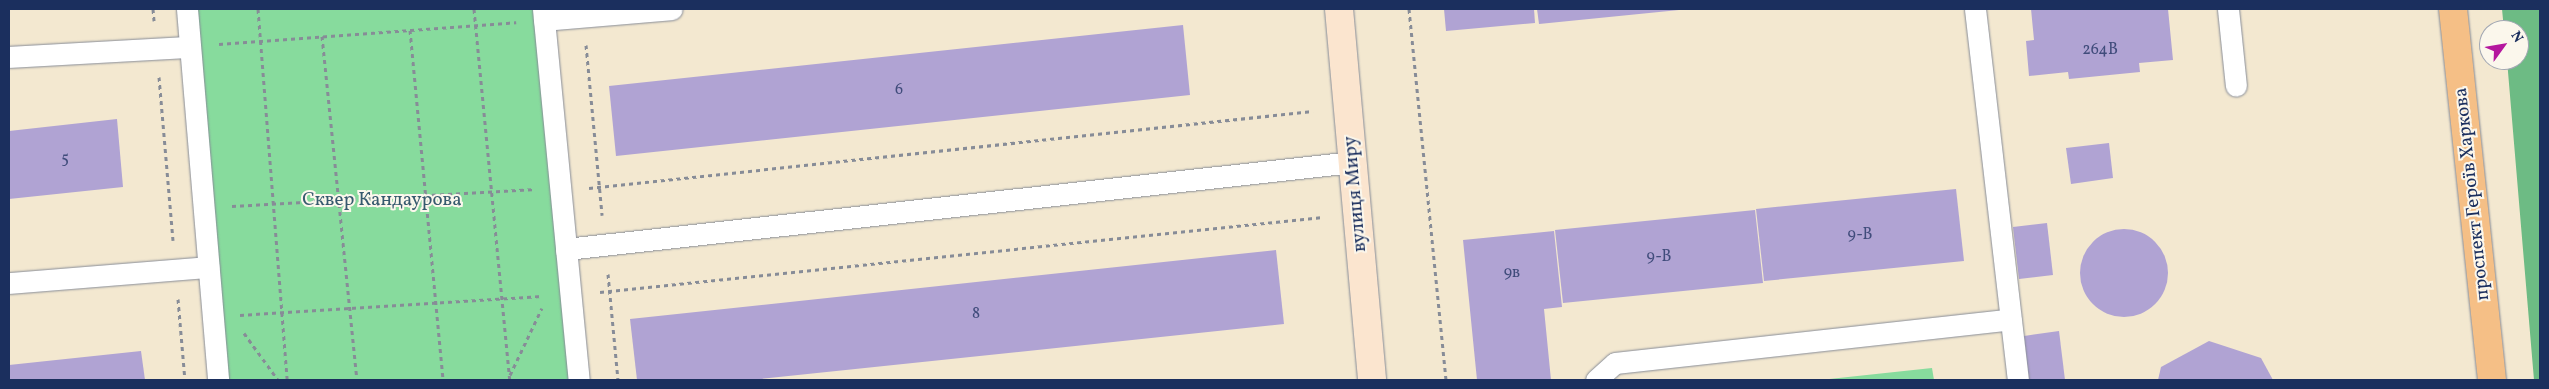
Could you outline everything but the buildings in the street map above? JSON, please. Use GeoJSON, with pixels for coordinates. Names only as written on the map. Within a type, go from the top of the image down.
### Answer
{"type":"FeatureCollection","features":[{"type":"Feature","properties":{"kind":"main road","name":"проспект Героїв Харкова"},"geometry":{"type":"LineString","coordinates":[[2453,9],[2492,380]]}},
{"type":"Feature","properties":{"kind":"street","name":"вулиця Миру"},"geometry":{"type":"LineString","coordinates":[[1339,9],[1372,380]]}},
{"type":"Feature","properties":{"kind":"lane"},"geometry":{"type":"LineString","coordinates":[[187,9],[208,267],[222,316],[218,380]]}},
{"type":"Feature","properties":{"kind":"lane"},"geometry":{"type":"LineString","coordinates":[[579,380],[544,14],[583,17],[672,9]]}},
{"type":"Feature","properties":{"kind":"lane"},"geometry":{"type":"LineString","coordinates":[[1975,9],[2018,380]]}},
{"type":"Feature","properties":{"kind":"lane"},"geometry":{"type":"LineString","coordinates":[[2228,9],[2236,86]]}},
{"type":"Feature","properties":{"kind":"lane"},"geometry":{"type":"LineString","coordinates":[[9,58],[190,46]]}},
{"type":"Feature","properties":{"kind":"lane"},"geometry":{"type":"LineString","coordinates":[[566,249],[1353,162]]}},
{"type":"Feature","properties":{"kind":"lane"},"geometry":{"type":"LineString","coordinates":[[9,283],[208,267]]}},
{"type":"Feature","properties":{"kind":"lane"},"geometry":{"type":"LineString","coordinates":[[1596,380],[1615,363],[2011,319]]}},
{"type":"Feature","properties":{"kind":"path"},"geometry":{"type":"LineString","coordinates":[[153,9],[185,380]]}},
{"type":"Feature","properties":{"kind":"path"},"geometry":{"type":"LineString","coordinates":[[258,9],[286,380]]}},
{"type":"Feature","properties":{"kind":"path"},"geometry":{"type":"LineString","coordinates":[[474,9],[509,379]]}},
{"type":"Feature","properties":{"kind":"path"},"geometry":{"type":"LineString","coordinates":[[1409,9],[1446,380]]}},
{"type":"Feature","properties":{"kind":"path"},"geometry":{"type":"LineString","coordinates":[[190,46],[476,25],[544,14]]}},
{"type":"Feature","properties":{"kind":"path"},"geometry":{"type":"LineString","coordinates":[[583,17],[618,380]]}},
{"type":"Feature","properties":{"kind":"path"},"geometry":{"type":"LineString","coordinates":[[410,30],[424,195],[443,380]]}},
{"type":"Feature","properties":{"kind":"path"},"geometry":{"type":"LineString","coordinates":[[322,36],[347,307],[357,380]]}},
{"type":"Feature","properties":{"kind":"path"},"geometry":{"type":"LineString","coordinates":[[204,207],[599,187],[1313,111]]}},
{"type":"Feature","properties":{"kind":"path"},"geometry":{"type":"LineString","coordinates":[[570,294],[1322,217]]}},
{"type":"Feature","properties":{"kind":"path"},"geometry":{"type":"LineString","coordinates":[[222,316],[548,295],[509,379]]}},
{"type":"Feature","properties":{"kind":"path"},"geometry":{"type":"LineString","coordinates":[[222,316],[278,380]]}},
{"type":"Feature","properties":{"kind":"green space","name":"Сквер Кандаурова"},"geometry":{"type":"Polygon","coordinates":[[[188,9],[543,9],[579,380],[218,380],[188,9]]]}},
{"type":"Feature","properties":{"kind":"green space"},"geometry":{"type":"Polygon","coordinates":[[[2502,9],[2540,9],[2540,380],[2534,380],[2508,70],[2529,70],[2529,20],[2503,20],[2502,9]]]}},
{"type":"Feature","properties":{"kind":"green space"},"geometry":{"type":"Polygon","coordinates":[[[1932,368],[1934,380],[1820,380],[1932,368]]]}}]}
